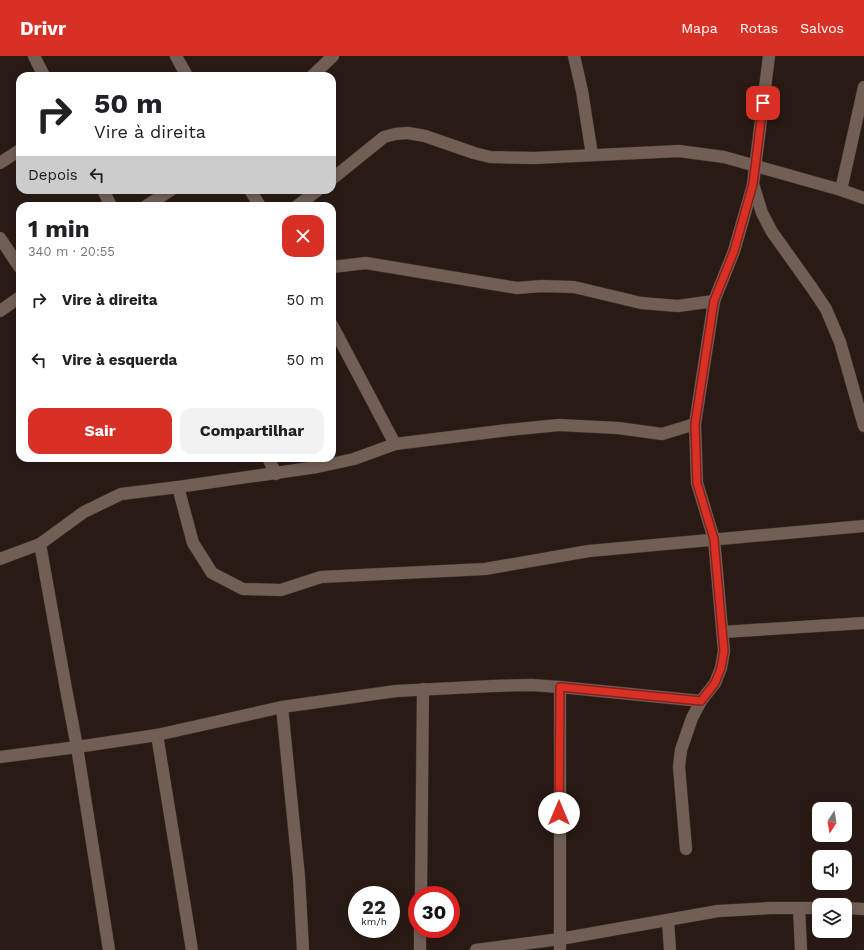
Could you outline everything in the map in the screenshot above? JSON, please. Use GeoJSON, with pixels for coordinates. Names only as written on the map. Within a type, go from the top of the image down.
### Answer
{"type":"FeatureCollection","features":[{"type":"Feature","properties":{"kind":"street"},"geometry":{"type":"LineString","coordinates":[[34,56],[42,72]]}},
{"type":"Feature","properties":{"kind":"street"},"geometry":{"type":"LineString","coordinates":[[176,56],[184,72]]}},
{"type":"Feature","properties":{"kind":"street"},"geometry":{"type":"LineString","coordinates":[[316,72],[333,56]]}},
{"type":"Feature","properties":{"kind":"street"},"geometry":{"type":"LineString","coordinates":[[574,56],[582,90],[592,155]]}},
{"type":"Feature","properties":{"kind":"street"},"geometry":{"type":"LineString","coordinates":[[686,849],[679,767],[681,750],[692,718],[701,701],[715,683],[721,668],[724,651],[714,539],[697,483],[695,424],[714,301],[734,251],[753,184],[769,56]]}},
{"type":"Feature","properties":{"kind":"street"},"geometry":{"type":"LineString","coordinates":[[841,190],[864,87]]}},
{"type":"Feature","properties":{"kind":"street"},"geometry":{"type":"LineString","coordinates":[[336,176],[384,137],[395,134],[408,134],[425,136],[490,157],[535,158],[679,151],[724,157],[841,190],[864,198]]}},
{"type":"Feature","properties":{"kind":"street"},"geometry":{"type":"LineString","coordinates":[[0,163],[16,153]]}},
{"type":"Feature","properties":{"kind":"street"},"geometry":{"type":"LineString","coordinates":[[753,184],[762,213],[772,232],[826,309],[840,342],[864,426]]}},
{"type":"Feature","properties":{"kind":"street"},"geometry":{"type":"LineString","coordinates":[[152,202],[165,194]]}},
{"type":"Feature","properties":{"kind":"street"},"geometry":{"type":"LineString","coordinates":[[302,202],[313,194]]}},
{"type":"Feature","properties":{"kind":"street"},"geometry":{"type":"LineString","coordinates":[[0,238],[16,262]]}},
{"type":"Feature","properties":{"kind":"street"},"geometry":{"type":"LineString","coordinates":[[336,267],[366,263],[517,288],[542,286],[574,287],[648,303],[678,306],[714,301]]}},
{"type":"Feature","properties":{"kind":"street"},"geometry":{"type":"LineString","coordinates":[[0,310],[16,300]]}},
{"type":"Feature","properties":{"kind":"street"},"geometry":{"type":"LineString","coordinates":[[336,333],[395,444]]}},
{"type":"Feature","properties":{"kind":"street"},"geometry":{"type":"LineString","coordinates":[[0,559],[40,544],[84,512],[121,494],[276,474],[354,459],[395,444],[508,430],[559,425],[618,428],[662,434],[695,424]]}},
{"type":"Feature","properties":{"kind":"street"},"geometry":{"type":"LineString","coordinates":[[270,462],[276,474]]}},
{"type":"Feature","properties":{"kind":"street"},"geometry":{"type":"LineString","coordinates":[[178,487],[193,543],[212,573],[243,589],[282,590],[321,577],[485,569],[589,551],[864,526]]}},
{"type":"Feature","properties":{"kind":"street"},"geometry":{"type":"LineString","coordinates":[[40,544],[77,747],[109,950]]}},
{"type":"Feature","properties":{"kind":"street"},"geometry":{"type":"LineString","coordinates":[[723,632],[864,623]]}},
{"type":"Feature","properties":{"kind":"street"},"geometry":{"type":"LineString","coordinates":[[0,757],[157,735],[282,707],[360,695],[423,689],[493,686],[560,687],[701,701]]}},
{"type":"Feature","properties":{"kind":"street"},"geometry":{"type":"LineString","coordinates":[[560,687],[560,944]]}},
{"type":"Feature","properties":{"kind":"street"},"geometry":{"type":"LineString","coordinates":[[421,886],[423,689]]}},
{"type":"Feature","properties":{"kind":"street"},"geometry":{"type":"LineString","coordinates":[[282,707],[299,877],[303,950]]}},
{"type":"Feature","properties":{"kind":"street"},"geometry":{"type":"LineString","coordinates":[[157,735],[192,950]]}},
{"type":"Feature","properties":{"kind":"street"},"geometry":{"type":"LineString","coordinates":[[476,950],[560,944],[718,911],[771,908],[812,908]]}},
{"type":"Feature","properties":{"kind":"street"},"geometry":{"type":"LineString","coordinates":[[799,908],[801,950]]}},
{"type":"Feature","properties":{"kind":"street"},"geometry":{"type":"LineString","coordinates":[[852,908],[864,909]]}},
{"type":"Feature","properties":{"kind":"street"},"geometry":{"type":"LineString","coordinates":[[668,921],[670,950]]}},
{"type":"Feature","properties":{"kind":"street"},"geometry":{"type":"LineString","coordinates":[[420,938],[420,950]]}},
{"type":"Feature","properties":{"kind":"route"},"geometry":{"type":"LineString","coordinates":[[559,813],[560,687],[701,701],[715,683],[721,668],[724,651],[721,604],[714,539],[697,483],[695,424],[702,369],[714,301],[734,251],[753,184],[763,103]]}}]}
